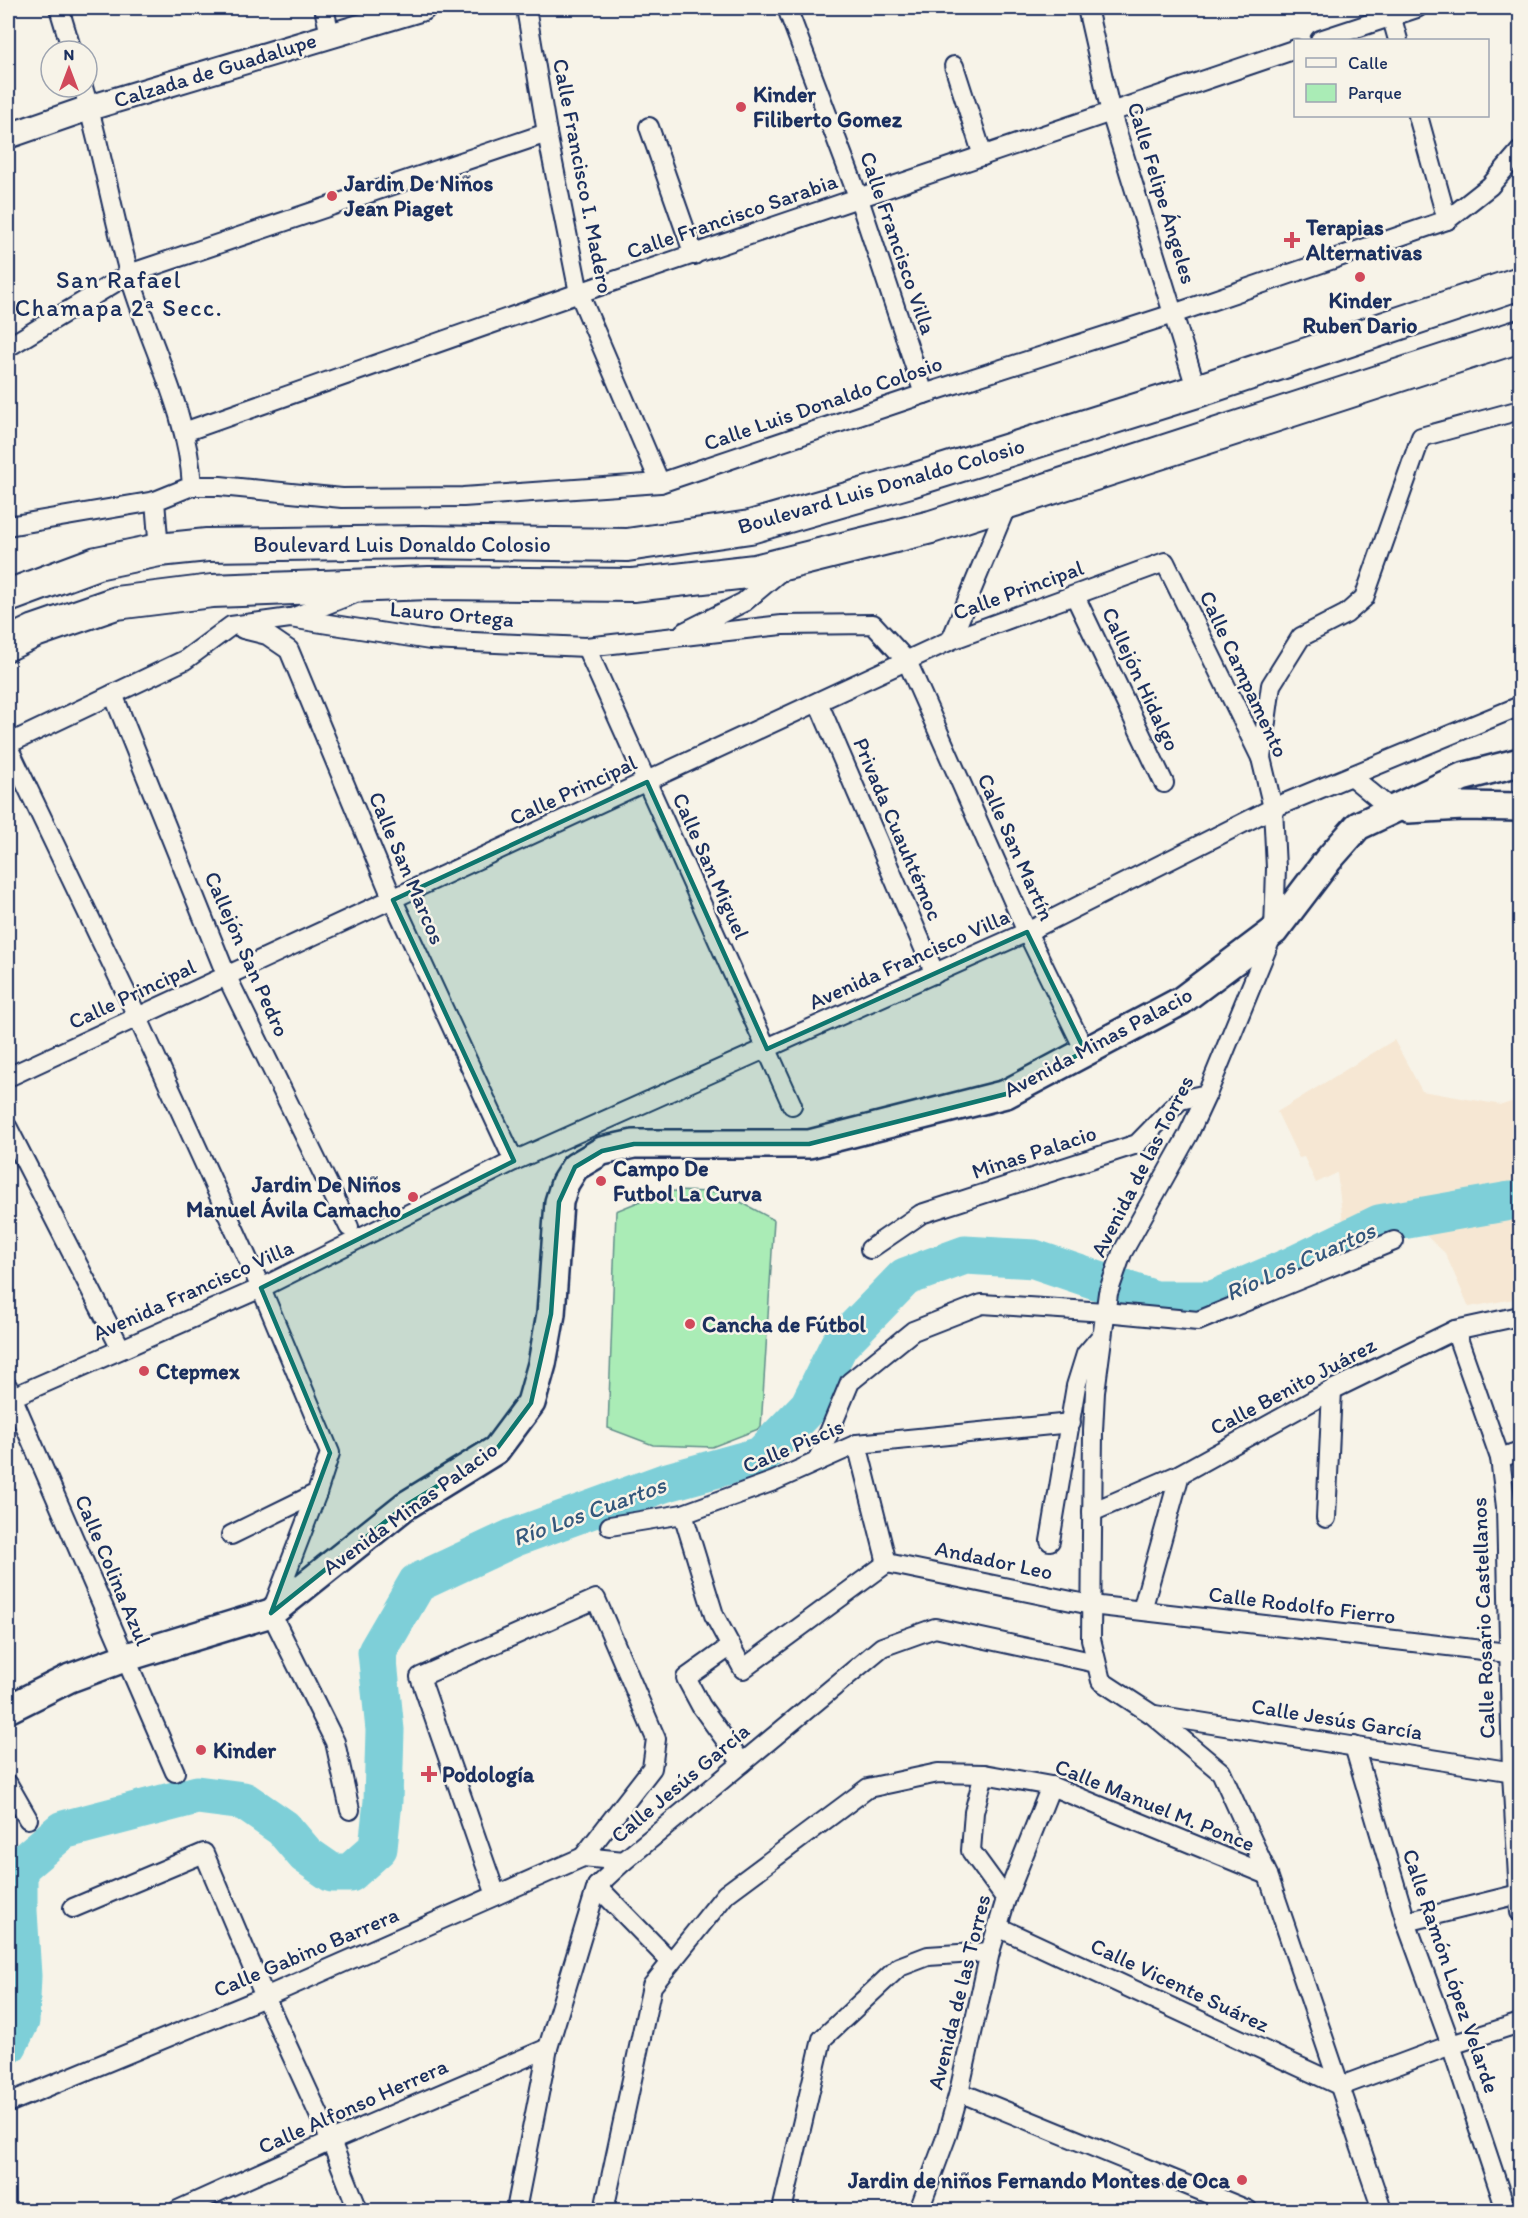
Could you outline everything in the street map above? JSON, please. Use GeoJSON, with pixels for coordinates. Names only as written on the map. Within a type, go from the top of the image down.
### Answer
{"type":"FeatureCollection","features":[{"type":"Feature","properties":{"kind":"highway","name":"Boulevard Luis Donaldo Colosio"},"geometry":{"type":"LineString","coordinates":[[8,596],[98,563],[159,550],[207,545],[423,542],[627,545],[750,527],[910,481],[1197,391],[1521,283]]}},
{"type":"Feature","properties":{"kind":"highway","name":"Boulevard Luis Donaldo Colosio"},"geometry":{"type":"LineString","coordinates":[[8,644],[35,631],[116,603],[212,591],[429,583],[633,585],[755,571],[931,527],[1521,336]]}},
{"type":"Feature","properties":{"kind":"main road"},"geometry":{"type":"LineString","coordinates":[[1392,810],[1462,777],[1521,762]]}},
{"type":"Feature","properties":{"kind":"main road","name":"Avenida Minas Palacio"},"geometry":{"type":"LineString","coordinates":[[8,1709],[70,1678],[124,1658],[271,1613],[405,1506],[496,1450],[531,1404],[542,1364],[551,1314],[559,1202],[565,1183],[574,1167],[602,1151],[634,1144],[810,1144],[1006,1094],[1181,1001],[1274,931],[1328,860],[1358,826],[1392,810],[1463,806],[1521,807]]}},
{"type":"Feature","properties":{"kind":"street"},"geometry":{"type":"LineString","coordinates":[[59,8],[68,39]]}},
{"type":"Feature","properties":{"kind":"street"},"geometry":{"type":"LineString","coordinates":[[324,8],[330,35]]}},
{"type":"Feature","properties":{"kind":"street","name":"Calzada de Guadalupe"},"geometry":{"type":"LineString","coordinates":[[99,94],[330,35],[423,8]]}},
{"type":"Feature","properties":{"kind":"street","name":"Calle Francisco I. Madero"},"geometry":{"type":"LineString","coordinates":[[526,8],[547,133],[579,293],[660,483]]}},
{"type":"Feature","properties":{"kind":"street","name":"Calle Francisco Villa"},"geometry":{"type":"LineString","coordinates":[[787,8],[859,199],[924,394]]}},
{"type":"Feature","properties":{"kind":"street","name":"Calle Felipe Ángeles"},"geometry":{"type":"LineString","coordinates":[[1087,8],[1112,113],[1197,391]]}},
{"type":"Feature","properties":{"kind":"street"},"geometry":{"type":"LineString","coordinates":[[1322,39],[1390,12],[1417,8]]}},
{"type":"Feature","properties":{"kind":"street"},"geometry":{"type":"LineString","coordinates":[[1390,12],[1398,39]]}},
{"type":"Feature","properties":{"kind":"street","name":"Calle Francisco Sarabia"},"geometry":{"type":"LineString","coordinates":[[184,432],[579,293],[1294,50]]}},
{"type":"Feature","properties":{"kind":"street"},"geometry":{"type":"LineString","coordinates":[[954,66],[982,156]]}},
{"type":"Feature","properties":{"kind":"street","name":"Calzada de Guadalupe"},"geometry":{"type":"LineString","coordinates":[[8,136],[82,99]]}},
{"type":"Feature","properties":{"kind":"street"},"geometry":{"type":"LineString","coordinates":[[8,526],[155,501],[192,486],[191,461],[184,432],[129,274],[86,99]]}},
{"type":"Feature","properties":{"kind":"street"},"geometry":{"type":"LineString","coordinates":[[1418,117],[1447,220]]}},
{"type":"Feature","properties":{"kind":"street"},"geometry":{"type":"LineString","coordinates":[[649,127],[694,255]]}},
{"type":"Feature","properties":{"kind":"street"},"geometry":{"type":"LineString","coordinates":[[8,347],[129,274],[547,133]]}},
{"type":"Feature","properties":{"kind":"street","name":"Calle Luis Donaldo Colosio"},"geometry":{"type":"LineString","coordinates":[[192,486],[220,486],[342,498],[463,497],[660,483],[924,394],[1173,315],[1447,220],[1490,186],[1521,151]]}},
{"type":"Feature","properties":{"kind":"street"},"geometry":{"type":"LineString","coordinates":[[1261,758],[1270,685],[1301,637],[1346,614],[1364,598],[1421,437],[1521,410]]}},
{"type":"Feature","properties":{"kind":"street"},"geometry":{"type":"LineString","coordinates":[[155,501],[159,550]]}},
{"type":"Feature","properties":{"kind":"street"},"geometry":{"type":"LineString","coordinates":[[951,640],[1008,502]]}},
{"type":"Feature","properties":{"kind":"street"},"geometry":{"type":"LineString","coordinates":[[671,638],[744,602],[792,562]]}},
{"type":"Feature","properties":{"kind":"street","name":"Calle Campamento"},"geometry":{"type":"LineString","coordinates":[[1165,562],[1261,758],[1273,808]]}},
{"type":"Feature","properties":{"kind":"street","name":"Calle Principal"},"geometry":{"type":"LineString","coordinates":[[8,1077],[951,640],[1165,562]]}},
{"type":"Feature","properties":{"kind":"street"},"geometry":{"type":"LineString","coordinates":[[290,618],[375,585]]}},
{"type":"Feature","properties":{"kind":"street","name":"Callejón Hidalgo"},"geometry":{"type":"LineString","coordinates":[[1075,596],[1164,783]]}},
{"type":"Feature","properties":{"kind":"street","name":"Lauro Ortega"},"geometry":{"type":"LineString","coordinates":[[8,746],[184,660],[231,626],[290,618],[430,640],[586,648],[782,625],[873,624],[907,661]]}},
{"type":"Feature","properties":{"kind":"street","name":"Calle San Marcos"},"geometry":{"type":"LineString","coordinates":[[231,626],[267,635],[289,650],[393,900],[514,1161]]}},
{"type":"Feature","properties":{"kind":"street","name":"Calle San Miguel"},"geometry":{"type":"LineString","coordinates":[[586,648],[792,1105]]}},
{"type":"Feature","properties":{"kind":"street","name":"Calle San Martín"},"geometry":{"type":"LineString","coordinates":[[907,661],[1028,932],[1085,1051]]}},
{"type":"Feature","properties":{"kind":"street","name":"Callejón San Pedro"},"geometry":{"type":"LineString","coordinates":[[113,694],[227,976],[349,1227]]}},
{"type":"Feature","properties":{"kind":"street","name":"Privada Cuauhtémoc"},"geometry":{"type":"LineString","coordinates":[[818,702],[935,974]]}},
{"type":"Feature","properties":{"kind":"street","name":"Avenida Francisco Villa"},"geometry":{"type":"LineString","coordinates":[[9,1395],[261,1288],[514,1161],[1028,932],[1273,808],[1521,706]]}},
{"type":"Feature","properties":{"kind":"street"},"geometry":{"type":"LineString","coordinates":[[8,746],[138,1018],[261,1288],[330,1453],[271,1613],[335,1742],[350,1810]]}},
{"type":"Feature","properties":{"kind":"street"},"geometry":{"type":"LineString","coordinates":[[1351,776],[1392,810]]}},
{"type":"Feature","properties":{"kind":"street","name":"Avenida de las Torres"},"geometry":{"type":"LineString","coordinates":[[1096,1663],[1091,1639],[1095,1392],[1108,1293],[1122,1253],[1188,1135],[1207,1095],[1274,931],[1276,868],[1273,808]]}},
{"type":"Feature","properties":{"kind":"street","name":"Minas Palacio"},"geometry":{"type":"LineString","coordinates":[[870,1249],[921,1214],[1137,1144],[1180,1100],[1207,1095]]}},
{"type":"Feature","properties":{"kind":"street"},"geometry":{"type":"LineString","coordinates":[[8,1128],[121,1349]]}},
{"type":"Feature","properties":{"kind":"street"},"geometry":{"type":"LineString","coordinates":[[559,1141],[574,1167]]}},
{"type":"Feature","properties":{"kind":"street"},"geometry":{"type":"LineString","coordinates":[[818,1459],[850,1382],[912,1331],[982,1304],[1198,1321],[1394,1241]]}},
{"type":"Feature","properties":{"kind":"street","name":"Calle Benito Juárez"},"geometry":{"type":"LineString","coordinates":[[1092,1512],[1180,1474],[1332,1389],[1455,1330],[1521,1316]]}},
{"type":"Feature","properties":{"kind":"street","name":"Calle Rosario Castellanos"},"geometry":{"type":"LineString","coordinates":[[1455,1330],[1500,1458],[1506,1507],[1514,1614],[1508,1653],[1516,1773],[1520,1903]]}},
{"type":"Feature","properties":{"kind":"street"},"geometry":{"type":"LineString","coordinates":[[1050,1541],[1076,1386],[1086,1354],[1102,1335]]}},
{"type":"Feature","properties":{"kind":"street"},"geometry":{"type":"LineString","coordinates":[[1326,1518],[1332,1389]]}},
{"type":"Feature","properties":{"kind":"street","name":"Calle Colina Azul"},"geometry":{"type":"LineString","coordinates":[[9,1395],[175,1772]]}},
{"type":"Feature","properties":{"kind":"street","name":"Calle Piscis"},"geometry":{"type":"LineString","coordinates":[[610,1526],[683,1514],[774,1481],[818,1459],[857,1444],[1071,1423]]}},
{"type":"Feature","properties":{"kind":"street"},"geometry":{"type":"LineString","coordinates":[[683,1514],[714,1615],[743,1669],[887,1563],[857,1444]]}},
{"type":"Feature","properties":{"kind":"street"},"geometry":{"type":"LineString","coordinates":[[1500,1458],[1521,1451]]}},
{"type":"Feature","properties":{"kind":"street"},"geometry":{"type":"LineString","coordinates":[[1142,1610],[1180,1474]]}},
{"type":"Feature","properties":{"kind":"street"},"geometry":{"type":"LineString","coordinates":[[231,1535],[317,1493]]}},
{"type":"Feature","properties":{"kind":"street","name":"Andador Leo"},"geometry":{"type":"LineString","coordinates":[[887,1563],[1091,1605]]}},
{"type":"Feature","properties":{"kind":"street"},"geometry":{"type":"LineString","coordinates":[[496,1895],[420,1677],[596,1599],[656,1739],[652,1768],[583,1857]]}},
{"type":"Feature","properties":{"kind":"street","name":"Calle Rodolfo Fierro"},"geometry":{"type":"LineString","coordinates":[[1091,1605],[1508,1653]]}},
{"type":"Feature","properties":{"kind":"street","name":"Calle Jesús García"},"geometry":{"type":"LineString","coordinates":[[597,1886],[624,1861],[882,1647],[935,1628],[1096,1663]]}},
{"type":"Feature","properties":{"kind":"street"},"geometry":{"type":"LineString","coordinates":[[731,1646],[686,1678],[701,1706],[742,1763]]}},
{"type":"Feature","properties":{"kind":"street","name":"Calle Manuel M. Ponce"},"geometry":{"type":"LineString","coordinates":[[1096,1663],[1101,1681],[1153,1715],[1221,1772],[1268,1875],[1382,2211]]}},
{"type":"Feature","properties":{"kind":"street","name":"Calle Jesús García"},"geometry":{"type":"LineString","coordinates":[[1153,1715],[1516,1773]]}},
{"type":"Feature","properties":{"kind":"street","name":"Calle Ramón López Velarde"},"geometry":{"type":"LineString","coordinates":[[1354,1746],[1406,1922],[1451,2046],[1506,2211]]}},
{"type":"Feature","properties":{"kind":"street","name":"Calle Manuel M. Ponce"},"geometry":{"type":"LineString","coordinates":[[604,2211],[652,1986],[726,1893],[868,1788],[938,1773],[984,1774],[1051,1786],[1268,1875]]}},
{"type":"Feature","properties":{"kind":"street"},"geometry":{"type":"LineString","coordinates":[[984,1774],[974,1812],[971,1851],[1006,1899]]}},
{"type":"Feature","properties":{"kind":"street"},"geometry":{"type":"LineString","coordinates":[[8,1784],[28,1819]]}},
{"type":"Feature","properties":{"kind":"street","name":"Avenida de las Torres"},"geometry":{"type":"LineString","coordinates":[[919,2211],[947,2135],[959,2092],[990,1952],[1006,1899],[1051,1786]]}},
{"type":"Feature","properties":{"kind":"street"},"geometry":{"type":"LineString","coordinates":[[73,1908],[204,1853],[331,2141],[358,2211]]}},
{"type":"Feature","properties":{"kind":"street","name":"Calle Gabino Barrera"},"geometry":{"type":"LineString","coordinates":[[8,2103],[266,1997],[583,1857],[624,1861]]}},
{"type":"Feature","properties":{"kind":"street"},"geometry":{"type":"LineString","coordinates":[[516,2211],[548,2048],[597,1886],[671,1962]]}},
{"type":"Feature","properties":{"kind":"street"},"geometry":{"type":"LineString","coordinates":[[1406,1922],[1520,1903]]}},
{"type":"Feature","properties":{"kind":"street","name":"Calle Vicente Suárez"},"geometry":{"type":"LineString","coordinates":[[998,1927],[1341,2086]]}},
{"type":"Feature","properties":{"kind":"street"},"geometry":{"type":"LineString","coordinates":[[782,2211],[822,2039],[899,1967],[928,1956],[990,1952]]}},
{"type":"Feature","properties":{"kind":"street"},"geometry":{"type":"LineString","coordinates":[[1341,2086],[1521,2023]]}},
{"type":"Feature","properties":{"kind":"street","name":"Calle Alfonso Herrera"},"geometry":{"type":"LineString","coordinates":[[178,2211],[331,2141],[548,2048]]}},
{"type":"Feature","properties":{"kind":"street"},"geometry":{"type":"LineString","coordinates":[[959,2092],[1248,2211]]}},
{"type":"Feature","properties":{"kind":"highlighted area"},"geometry":{"type":"Polygon","coordinates":[[[647,782],[767,1049],[1027,932],[1085,1051],[1006,1094],[809,1144],[634,1144],[602,1151],[575,1167],[559,1202],[551,1314],[531,1403],[496,1450],[405,1506],[271,1613],[330,1453],[261,1288],[514,1161],[393,900],[647,782]]]}},
{"type":"Feature","properties":{"kind":"shaded area"},"geometry":{"type":"Polygon","coordinates":[[[1394,1040],[1422,1091],[1502,1105],[1520,1099],[1520,1298],[1469,1307],[1445,1253],[1408,1219],[1344,1230],[1337,1173],[1316,1183],[1304,1157],[1299,1158],[1277,1112],[1394,1040]]]}},
{"type":"Feature","properties":{"kind":"green space","name":"Cancha de Fútbol"},"geometry":{"type":"Polygon","coordinates":[[[665,1191],[722,1192],[774,1220],[761,1428],[712,1447],[653,1445],[608,1428],[616,1211],[665,1191]]]}},
{"type":"Feature","properties":{"kind":"waterway","name":"Río Los Cuartos"},"geometry":{"type":"LineString","coordinates":[[8,2045],[20,2021],[22,1976],[18,1868],[63,1830],[197,1795],[244,1801],[283,1828],[306,1855],[332,1873],[350,1873],[378,1848],[383,1801],[385,1730],[377,1652],[417,1583],[513,1538],[664,1483],[761,1456],[809,1406],[839,1345],[905,1277],[965,1255],[1034,1259],[1155,1300],[1213,1300],[1290,1267],[1379,1224],[1520,1201]]}},
{"type":"Feature","properties":{"kind":"place","name":"Kinder Filiberto Gomez"},"geometry":{"type":"Point","coordinates":[741,107]}},
{"type":"Feature","properties":{"kind":"place","name":"Jardin De Niños Jean Piaget"},"geometry":{"type":"Point","coordinates":[332,196]}},
{"type":"Feature","properties":{"kind":"place","name":"Terapias Alternativas"},"geometry":{"type":"Point","coordinates":[1292,240]}},
{"type":"Feature","properties":{"kind":"place","name":"Kinder Ruben Dario"},"geometry":{"type":"Point","coordinates":[1360,277]}},
{"type":"Feature","properties":{"kind":"place","name":"Campo De Futbol La Curva"},"geometry":{"type":"Point","coordinates":[601,1181]}},
{"type":"Feature","properties":{"kind":"place","name":"Jardin De Niños Manuel Ávila Camacho"},"geometry":{"type":"Point","coordinates":[413,1197]}},
{"type":"Feature","properties":{"kind":"place","name":"Cancha de Fútbol"},"geometry":{"type":"Point","coordinates":[690,1324]}},
{"type":"Feature","properties":{"kind":"place","name":"Ctepmex"},"geometry":{"type":"Point","coordinates":[144,1371]}},
{"type":"Feature","properties":{"kind":"place","name":"Kinder"},"geometry":{"type":"Point","coordinates":[201,1750]}},
{"type":"Feature","properties":{"kind":"place","name":"Podología"},"geometry":{"type":"Point","coordinates":[429,1774]}},
{"type":"Feature","properties":{"kind":"place","name":"Jardin de niños Fernando Montes de Oca"},"geometry":{"type":"Point","coordinates":[1242,2180]}},
{"type":"Feature","properties":{"kind":"district","name":"San Rafael Chamapa 2ª Secc."},"geometry":{"type":"Point","coordinates":[119,293]}}]}
